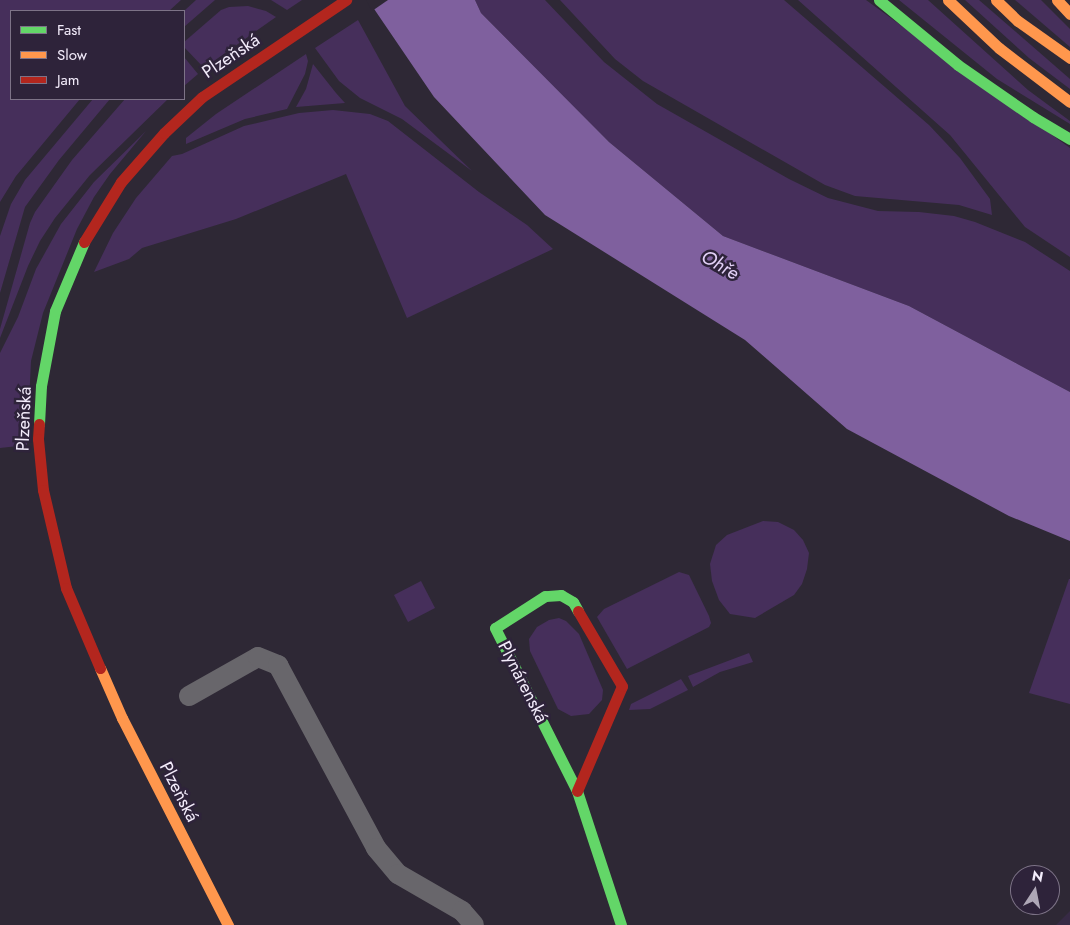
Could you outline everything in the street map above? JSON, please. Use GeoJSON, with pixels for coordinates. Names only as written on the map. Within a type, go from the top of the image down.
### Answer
{"type":"FeatureCollection","features":[{"type":"Feature","properties":{"kind":"main road","name":"Plzeňská"},"geometry":{"type":"LineString","coordinates":[[228,925],[122,718],[66,588],[43,490],[38,439],[41,386],[55,311],[86,236],[121,182],[164,133],[202,97],[346,0]]}},
{"type":"Feature","properties":{"kind":"main road"},"geometry":{"type":"LineString","coordinates":[[879,0],[958,66],[1033,117],[1070,139]]}},
{"type":"Feature","properties":{"kind":"main road"},"geometry":{"type":"LineString","coordinates":[[948,0],[999,48],[1070,102]]}},
{"type":"Feature","properties":{"kind":"main road"},"geometry":{"type":"LineString","coordinates":[[996,0],[1018,21],[1070,58]]}},
{"type":"Feature","properties":{"kind":"main road"},"geometry":{"type":"LineString","coordinates":[[1057,0],[1070,14]]}},
{"type":"Feature","properties":{"kind":"main road","name":"Plynárenská"},"geometry":{"type":"LineString","coordinates":[[577,791],[622,686],[573,602],[561,595],[545,596],[496,628],[577,791],[621,925]]}},
{"type":"Feature","properties":{"kind":"street"},"geometry":{"type":"LineString","coordinates":[[189,696],[258,657],[278,665],[376,848],[398,874],[462,911],[474,925]]}},
{"type":"Feature","properties":{"kind":"shaded area"},"geometry":{"type":"Polygon","coordinates":[[[0,0],[181,0],[170,10],[10,10],[10,100],[79,100],[16,176],[0,202],[0,0]]]}},
{"type":"Feature","properties":{"kind":"shaded area"},"geometry":{"type":"Polygon","coordinates":[[[196,0],[215,0],[185,26],[185,10],[196,0]]]}},
{"type":"Feature","properties":{"kind":"shaded area"},"geometry":{"type":"Polygon","coordinates":[[[271,0],[302,0],[287,10],[271,0]]]}},
{"type":"Feature","properties":{"kind":"shaded area"},"geometry":{"type":"Polygon","coordinates":[[[475,0],[545,0],[604,62],[657,104],[789,179],[828,198],[878,211],[919,212],[954,216],[975,222],[1025,242],[1070,271],[1070,392],[909,306],[723,236],[609,142],[481,13],[475,0]]]}},
{"type":"Feature","properties":{"kind":"shaded area"},"geometry":{"type":"Polygon","coordinates":[[[560,0],[784,0],[929,125],[960,158],[990,199],[992,215],[959,205],[855,196],[825,185],[643,81],[615,59],[560,0]]]}},
{"type":"Feature","properties":{"kind":"shaded area"},"geometry":{"type":"Polygon","coordinates":[[[798,0],[866,0],[1070,148],[1070,257],[1025,227],[950,135],[798,0]]]}},
{"type":"Feature","properties":{"kind":"shaded area"},"geometry":{"type":"Polygon","coordinates":[[[899,0],[928,0],[1028,90],[1070,121],[1070,124],[997,79],[899,0]]]}},
{"type":"Feature","properties":{"kind":"shaded area"},"geometry":{"type":"Polygon","coordinates":[[[965,0],[979,0],[1070,79],[1070,89],[1029,58],[965,0]]]}},
{"type":"Feature","properties":{"kind":"shaded area"},"geometry":{"type":"Polygon","coordinates":[[[1015,0],[1041,0],[1070,29],[1070,47],[1015,0]]]}},
{"type":"Feature","properties":{"kind":"shaded area"},"geometry":{"type":"Polygon","coordinates":[[[248,6],[266,11],[276,17],[204,68],[185,48],[185,41],[221,10],[229,7],[248,6]]]}},
{"type":"Feature","properties":{"kind":"shaded area"},"geometry":{"type":"Polygon","coordinates":[[[358,20],[405,106],[472,171],[402,119],[360,98],[339,81],[315,48],[358,20]]]}},
{"type":"Feature","properties":{"kind":"shaded area"},"geometry":{"type":"Polygon","coordinates":[[[306,54],[308,61],[305,74],[287,109],[245,119],[186,144],[186,138],[216,114],[306,54]]]}},
{"type":"Feature","properties":{"kind":"shaded area"},"geometry":{"type":"Polygon","coordinates":[[[185,58],[198,74],[185,85],[185,58]]]}},
{"type":"Feature","properties":{"kind":"shaded area"},"geometry":{"type":"Polygon","coordinates":[[[313,64],[345,103],[296,107],[306,89],[313,64]]]}},
{"type":"Feature","properties":{"kind":"shaded area"},"geometry":{"type":"Polygon","coordinates":[[[92,100],[109,100],[59,160],[25,207],[0,293],[0,236],[11,204],[25,180],[92,100]]]}},
{"type":"Feature","properties":{"kind":"shaded area"},"geometry":{"type":"Polygon","coordinates":[[[124,100],[167,100],[90,175],[55,218],[40,241],[28,266],[0,338],[0,329],[30,223],[35,212],[72,160],[124,100]]]}},
{"type":"Feature","properties":{"kind":"shaded area"},"geometry":{"type":"Polygon","coordinates":[[[333,110],[370,114],[388,121],[479,192],[527,225],[553,249],[407,318],[346,174],[236,219],[142,248],[129,259],[94,272],[113,233],[136,198],[172,156],[182,154],[244,126],[299,113],[333,110]]]}},
{"type":"Feature","properties":{"kind":"shaded area"},"geometry":{"type":"Polygon","coordinates":[[[146,131],[110,174],[94,197],[77,229],[43,313],[31,361],[27,445],[0,448],[0,353],[18,317],[36,269],[61,224],[94,182],[146,131]]]}},
{"type":"Feature","properties":{"kind":"shaded area"},"geometry":{"type":"Polygon","coordinates":[[[763,521],[778,522],[794,530],[803,540],[809,553],[807,569],[802,584],[794,595],[755,618],[730,614],[719,600],[712,581],[710,564],[716,545],[727,535],[763,521]]]}},
{"type":"Feature","properties":{"kind":"shaded area"},"geometry":{"type":"Polygon","coordinates":[[[679,572],[689,575],[709,616],[711,623],[709,627],[627,669],[597,617],[604,609],[679,572]]]}},
{"type":"Feature","properties":{"kind":"shaded area"},"geometry":{"type":"Polygon","coordinates":[[[1070,579],[1070,704],[1029,693],[1070,579]]]}},
{"type":"Feature","properties":{"kind":"shaded area"},"geometry":{"type":"Polygon","coordinates":[[[421,581],[435,608],[408,622],[394,595],[421,581]]]}},
{"type":"Feature","properties":{"kind":"shaded area"},"geometry":{"type":"Polygon","coordinates":[[[559,618],[566,621],[579,634],[603,690],[602,700],[589,714],[571,716],[558,709],[530,651],[529,639],[537,627],[549,620],[559,618]]]}},
{"type":"Feature","properties":{"kind":"shaded area"},"geometry":{"type":"Polygon","coordinates":[[[749,653],[753,662],[720,672],[693,687],[688,676],[749,653]]]}},
{"type":"Feature","properties":{"kind":"shaded area"},"geometry":{"type":"Polygon","coordinates":[[[681,679],[688,690],[650,709],[629,710],[631,704],[681,679]]]}},
{"type":"Feature","properties":{"kind":"shaded area"},"geometry":{"type":"Polygon","coordinates":[[[1070,911],[1070,925],[1056,925],[1070,911]]]}},
{"type":"Feature","properties":{"kind":"water","name":"Ohře"},"geometry":{"type":"Polygon","coordinates":[[[368,0],[475,0],[481,13],[609,142],[723,236],[909,306],[1070,392],[1070,541],[1009,516],[847,429],[745,340],[545,215],[434,97],[368,0]]]}},
{"type":"Feature","properties":{"kind":"pier"},"geometry":{"type":"Polygon","coordinates":[[[366,0],[388,0],[372,11],[366,0]]]}},
{"type":"Feature","properties":{"kind":"traffic: fast"},"geometry":{"type":"LineString","coordinates":[[879,0],[958,65],[1033,117],[1070,139]]}},
{"type":"Feature","properties":{"kind":"traffic: fast"},"geometry":{"type":"LineString","coordinates":[[39,424],[41,386],[55,311],[84,242]]}},
{"type":"Feature","properties":{"kind":"traffic: fast"},"geometry":{"type":"LineString","coordinates":[[578,611],[573,602],[561,595],[545,596],[495,628],[577,791],[621,925]]}},
{"type":"Feature","properties":{"kind":"traffic: slow"},"geometry":{"type":"LineString","coordinates":[[948,0],[999,48],[1070,102]]}},
{"type":"Feature","properties":{"kind":"traffic: slow"},"geometry":{"type":"LineString","coordinates":[[996,0],[1018,21],[1070,58]]}},
{"type":"Feature","properties":{"kind":"traffic: slow"},"geometry":{"type":"LineString","coordinates":[[1057,0],[1070,14]]}},
{"type":"Feature","properties":{"kind":"traffic: slow"},"geometry":{"type":"LineString","coordinates":[[100,668],[122,718],[228,925]]}},
{"type":"Feature","properties":{"kind":"traffic: jam"},"geometry":{"type":"LineString","coordinates":[[84,242],[121,182],[164,133],[202,97],[346,0]]}},
{"type":"Feature","properties":{"kind":"traffic: jam"},"geometry":{"type":"LineString","coordinates":[[39,424],[38,439],[43,490],[66,588],[100,668]]}},
{"type":"Feature","properties":{"kind":"traffic: jam"},"geometry":{"type":"LineString","coordinates":[[577,791],[622,686],[578,611]]}}]}
